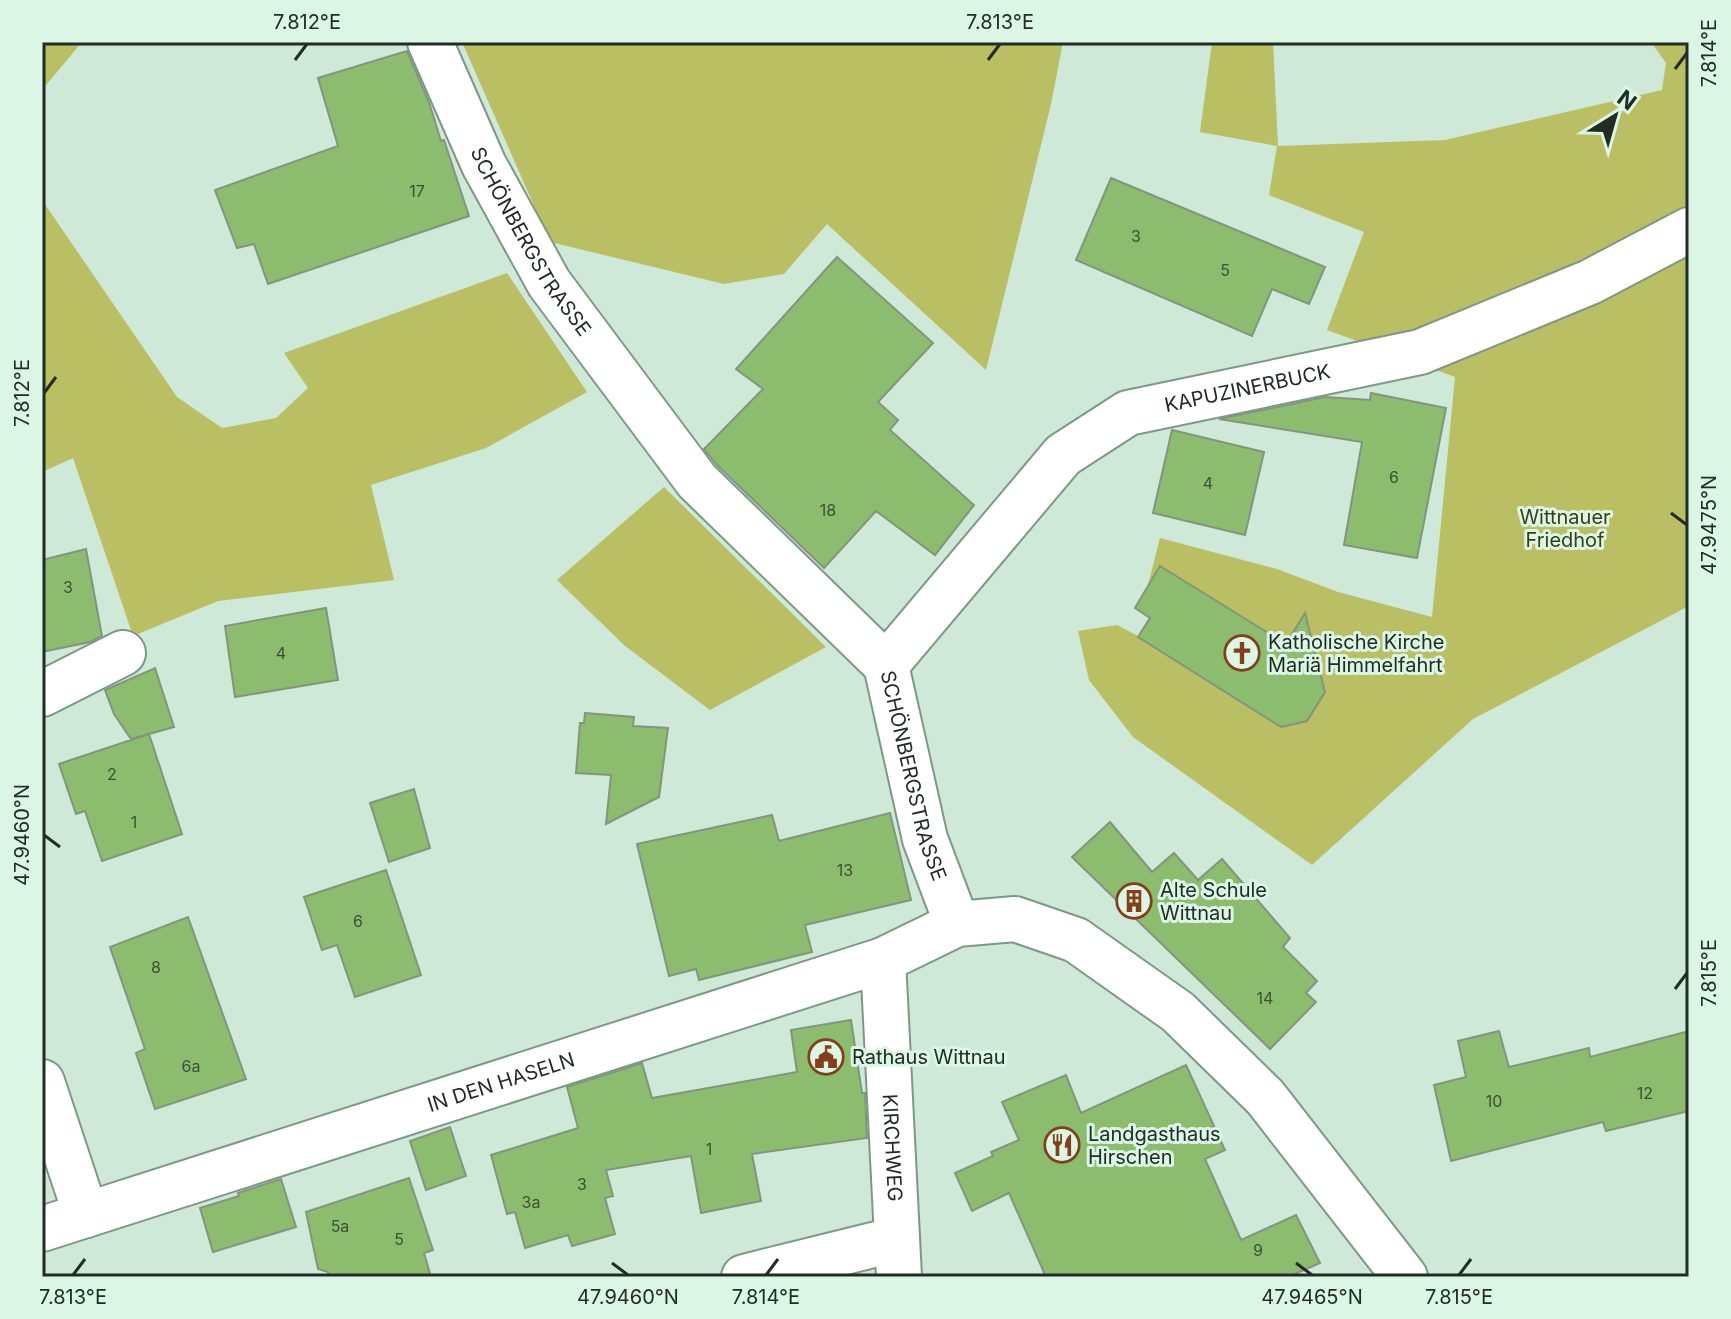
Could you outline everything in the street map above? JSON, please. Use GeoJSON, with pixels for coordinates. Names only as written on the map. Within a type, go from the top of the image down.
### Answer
{"type":"FeatureCollection","features":[{"type":"Feature","properties":{"kind":"street","name":"SCHÖNBERGSTRASSE"},"geometry":{"type":"LineString","coordinates":[[430,42],[484,165],[549,283],[697,481],[886,665],[925,839],[957,924]]}},
{"type":"Feature","properties":{"kind":"street","name":"KAPUZINERBUCK"},"geometry":{"type":"LineString","coordinates":[[886,665],[1063,455],[1128,413],[1420,352],[1590,282],[1689,230]]}},
{"type":"Feature","properties":{"kind":"street"},"geometry":{"type":"LineString","coordinates":[[42,694],[123,653]]}},
{"type":"Feature","properties":{"kind":"street"},"geometry":{"type":"LineString","coordinates":[[957,924],[1015,919],[1076,940],[1178,1012],[1265,1097],[1405,1277]]}},
{"type":"Feature","properties":{"kind":"street","name":"IN DEN HASELN"},"geometry":{"type":"LineString","coordinates":[[42,1229],[883,960],[957,924]]}},
{"type":"Feature","properties":{"kind":"street","name":"KIRCHWEG"},"geometry":{"type":"LineString","coordinates":[[744,1277],[898,1258],[883,960]]}},
{"type":"Feature","properties":{"kind":"street"},"geometry":{"type":"LineString","coordinates":[[42,1082],[86,1215]]}},
{"type":"Feature","properties":{"kind":"green space"},"geometry":{"type":"Polygon","coordinates":[[[42,42],[82,42],[42,90],[42,42]]]}},
{"type":"Feature","properties":{"kind":"green space"},"geometry":{"type":"Polygon","coordinates":[[[462,42],[1063,42],[1051,104],[986,370],[827,224],[784,274],[724,284],[550,242],[462,42]]]}},
{"type":"Feature","properties":{"kind":"green space","name":"Wittnauer Friedhof"},"geometry":{"type":"Polygon","coordinates":[[[1212,42],[1273,42],[1278,146],[1445,140],[1662,90],[1666,63],[1651,42],[1689,42],[1689,606],[1473,719],[1312,865],[1133,737],[1089,680],[1078,631],[1117,625],[1138,636],[1149,618],[1135,608],[1148,585],[1160,538],[1277,569],[1338,592],[1432,617],[1455,377],[1327,330],[1364,232],[1269,195],[1277,146],[1200,132],[1212,42]]]}},
{"type":"Feature","properties":{"kind":"green space"},"geometry":{"type":"Polygon","coordinates":[[[42,200],[177,397],[222,428],[276,418],[308,388],[284,353],[507,273],[587,392],[486,448],[371,485],[394,580],[218,601],[133,636],[73,458],[42,472],[42,200]]]}},
{"type":"Feature","properties":{"kind":"green space"},"geometry":{"type":"Polygon","coordinates":[[[664,487],[826,647],[710,710],[625,646],[557,580],[664,487]]]}},
{"type":"Feature","properties":{"kind":"building"},"geometry":{"type":"Polygon","coordinates":[[[407,51],[429,102],[441,141],[444,140],[469,216],[268,284],[254,244],[237,248],[215,190],[338,146],[318,78],[407,51]]]}},
{"type":"Feature","properties":{"kind":"building"},"geometry":{"type":"Polygon","coordinates":[[[1111,178],[1325,267],[1309,304],[1272,289],[1252,336],[1076,260],[1111,178]]]}},
{"type":"Feature","properties":{"kind":"building"},"geometry":{"type":"Polygon","coordinates":[[[837,257],[933,343],[878,402],[898,420],[890,430],[974,505],[935,555],[876,511],[824,568],[704,449],[763,389],[736,369],[837,257]]]}},
{"type":"Feature","properties":{"kind":"building"},"geometry":{"type":"Polygon","coordinates":[[[1371,393],[1446,408],[1417,558],[1344,545],[1362,442],[1219,419],[1325,397],[1370,400],[1371,393]]]}},
{"type":"Feature","properties":{"kind":"building"},"geometry":{"type":"Polygon","coordinates":[[[1172,430],[1264,452],[1245,535],[1153,513],[1172,430]]]}},
{"type":"Feature","properties":{"kind":"building"},"geometry":{"type":"Polygon","coordinates":[[[86,549],[102,636],[90,642],[42,652],[42,560],[86,549]]]}},
{"type":"Feature","properties":{"kind":"building","name":"Katholische Kirche Mariä Himmelfahrt"},"geometry":{"type":"Polygon","coordinates":[[[1160,566],[1286,644],[1305,613],[1325,692],[1307,721],[1281,727],[1138,637],[1150,618],[1135,608],[1160,566]]]}},
{"type":"Feature","properties":{"kind":"building"},"geometry":{"type":"Polygon","coordinates":[[[326,608],[338,680],[235,697],[225,626],[326,608]]]}},
{"type":"Feature","properties":{"kind":"building"},"geometry":{"type":"Polygon","coordinates":[[[155,668],[174,727],[131,739],[114,714],[105,690],[155,668]]]}},
{"type":"Feature","properties":{"kind":"building"},"geometry":{"type":"Polygon","coordinates":[[[585,713],[634,717],[633,726],[668,728],[659,797],[606,824],[611,775],[576,773],[580,723],[584,723],[585,713]]]}},
{"type":"Feature","properties":{"kind":"building"},"geometry":{"type":"Polygon","coordinates":[[[149,734],[182,834],[102,861],[85,811],[76,814],[59,764],[149,734]]]}},
{"type":"Feature","properties":{"kind":"building"},"geometry":{"type":"Polygon","coordinates":[[[414,789],[430,848],[389,862],[370,803],[414,789]]]}},
{"type":"Feature","properties":{"kind":"building"},"geometry":{"type":"Polygon","coordinates":[[[890,813],[911,900],[805,925],[812,952],[699,980],[696,969],[669,976],[637,844],[772,815],[779,841],[890,813]]]}},
{"type":"Feature","properties":{"kind":"building"},"geometry":{"type":"Polygon","coordinates":[[[1110,822],[1152,872],[1174,853],[1198,880],[1222,859],[1290,938],[1283,947],[1317,981],[1306,993],[1316,1002],[1270,1049],[1072,857],[1110,822]]]}},
{"type":"Feature","properties":{"kind":"building"},"geometry":{"type":"Polygon","coordinates":[[[386,870],[421,975],[355,997],[337,945],[322,950],[304,897],[386,870]]]}},
{"type":"Feature","properties":{"kind":"building"},"geometry":{"type":"Polygon","coordinates":[[[188,917],[246,1079],[155,1109],[136,1053],[145,1049],[110,947],[188,917]]]}},
{"type":"Feature","properties":{"kind":"building"},"geometry":{"type":"Polygon","coordinates":[[[851,1020],[862,1093],[865,1093],[867,1138],[752,1154],[761,1201],[701,1213],[691,1156],[606,1170],[613,1196],[605,1198],[615,1234],[572,1246],[568,1235],[525,1248],[515,1212],[507,1214],[491,1155],[578,1128],[567,1087],[642,1063],[652,1098],[797,1072],[791,1030],[851,1020]]]}},
{"type":"Feature","properties":{"kind":"building"},"geometry":{"type":"Polygon","coordinates":[[[1499,1031],[1509,1067],[1589,1048],[1590,1057],[1689,1031],[1689,1111],[1606,1131],[1603,1122],[1451,1161],[1434,1085],[1466,1077],[1458,1041],[1499,1031]]]}},
{"type":"Feature","properties":{"kind":"building"},"geometry":{"type":"Polygon","coordinates":[[[1186,1065],[1225,1150],[1205,1159],[1241,1240],[1296,1215],[1320,1263],[1288,1277],[1046,1277],[1009,1193],[972,1211],[955,1173],[1019,1140],[1002,1102],[1066,1075],[1081,1113],[1186,1065]]]}},
{"type":"Feature","properties":{"kind":"building"},"geometry":{"type":"Polygon","coordinates":[[[450,1127],[466,1176],[426,1190],[410,1141],[450,1127]]]}},
{"type":"Feature","properties":{"kind":"building"},"geometry":{"type":"Polygon","coordinates":[[[409,1178],[433,1250],[424,1253],[431,1277],[329,1277],[328,1272],[318,1269],[306,1212],[409,1178]]]}},
{"type":"Feature","properties":{"kind":"building"},"geometry":{"type":"Polygon","coordinates":[[[281,1179],[296,1227],[213,1252],[200,1208],[281,1179]]]}},
{"type":"Feature","properties":{"kind":"place","name":"Katholische Kirche Mariä Himmelfahrt"},"geometry":{"type":"Point","coordinates":[1242,653]}},
{"type":"Feature","properties":{"kind":"place","name":"Alte Schule Wittnau"},"geometry":{"type":"Point","coordinates":[1134,901]}},
{"type":"Feature","properties":{"kind":"place","name":"Rathaus Wittnau"},"geometry":{"type":"Point","coordinates":[826,1057]}},
{"type":"Feature","properties":{"kind":"place","name":"Landgasthaus Hirschen"},"geometry":{"type":"Point","coordinates":[1062,1145]}}]}
